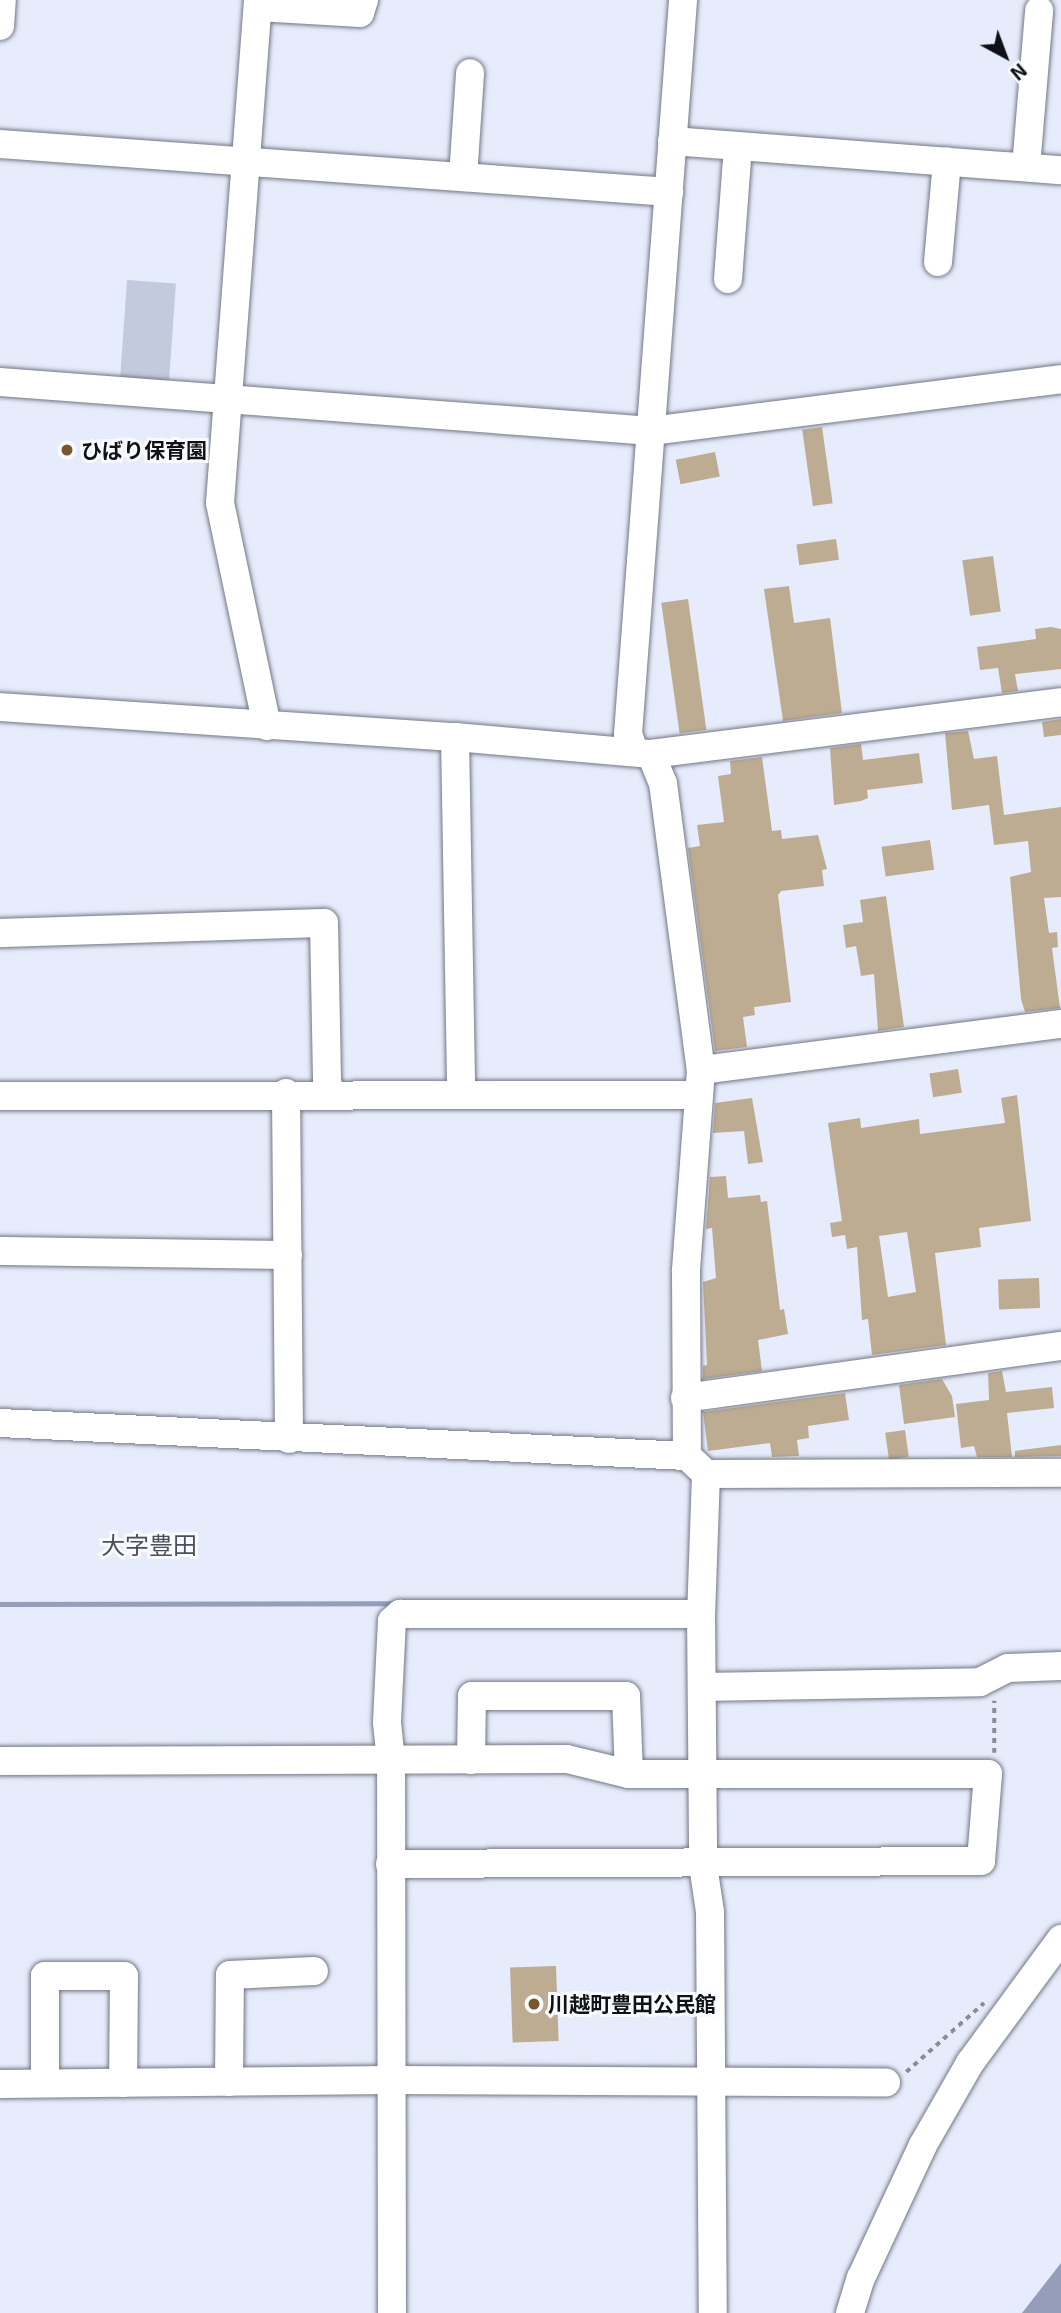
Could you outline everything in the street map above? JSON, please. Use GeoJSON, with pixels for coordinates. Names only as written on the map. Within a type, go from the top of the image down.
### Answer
{"type":"FeatureCollection","features":[{"type":"Feature","properties":{"kind":"street"},"geometry":{"type":"LineString","coordinates":[[0,26],[2,0]]}},
{"type":"Feature","properties":{"kind":"street"},"geometry":{"type":"LineString","coordinates":[[267,726],[220,503],[248,163],[258,3],[360,13],[364,0]]}},
{"type":"Feature","properties":{"kind":"street"},"geometry":{"type":"LineString","coordinates":[[683,0],[628,734],[643,752],[664,795],[698,1083],[686,1271],[685,1398],[696,1465],[701,1614],[703,1865],[710,1912],[709,2083],[713,2313]]}},
{"type":"Feature","properties":{"kind":"street"},"geometry":{"type":"LineString","coordinates":[[1026,167],[1040,11]]}},
{"type":"Feature","properties":{"kind":"street"},"geometry":{"type":"LineString","coordinates":[[463,177],[470,73]]}},
{"type":"Feature","properties":{"kind":"street"},"geometry":{"type":"LineString","coordinates":[[672,141],[1061,170]]}},
{"type":"Feature","properties":{"kind":"street"},"geometry":{"type":"LineString","coordinates":[[0,144],[669,192]]}},
{"type":"Feature","properties":{"kind":"street"},"geometry":{"type":"LineString","coordinates":[[728,279],[738,146]]}},
{"type":"Feature","properties":{"kind":"street"},"geometry":{"type":"LineString","coordinates":[[937,262],[947,161]]}},
{"type":"Feature","properties":{"kind":"street"},"geometry":{"type":"LineString","coordinates":[[0,382],[651,431],[1061,379]]}},
{"type":"Feature","properties":{"kind":"street"},"geometry":{"type":"LineString","coordinates":[[0,707],[643,752],[1061,702]]}},
{"type":"Feature","properties":{"kind":"street"},"geometry":{"type":"LineString","coordinates":[[456,737],[461,1094]]}},
{"type":"Feature","properties":{"kind":"street"},"geometry":{"type":"LineString","coordinates":[[0,933],[324,923],[327,1082],[331,1094]]}},
{"type":"Feature","properties":{"kind":"street"},"geometry":{"type":"LineString","coordinates":[[0,1096],[461,1094],[698,1083],[1061,1024]]}},
{"type":"Feature","properties":{"kind":"street"},"geometry":{"type":"LineString","coordinates":[[286,1093],[289,1439]]}},
{"type":"Feature","properties":{"kind":"street"},"geometry":{"type":"LineString","coordinates":[[0,1251],[288,1255]]}},
{"type":"Feature","properties":{"kind":"street"},"geometry":{"type":"LineString","coordinates":[[685,1398],[1061,1346]]}},
{"type":"Feature","properties":{"kind":"street"},"geometry":{"type":"LineString","coordinates":[[0,1423],[696,1465],[1061,1473]]}},
{"type":"Feature","properties":{"kind":"street"},"geometry":{"type":"LineString","coordinates":[[392,2313],[391,1761],[387,1722],[392,1621],[400,1615],[701,1614]]}},
{"type":"Feature","properties":{"kind":"street"},"geometry":{"type":"LineString","coordinates":[[702,1687],[980,1682],[1008,1668],[1061,1666]]}},
{"type":"Feature","properties":{"kind":"street"},"geometry":{"type":"LineString","coordinates":[[471,1760],[472,1696],[626,1696],[629,1774]]}},
{"type":"Feature","properties":{"kind":"street"},"geometry":{"type":"LineString","coordinates":[[0,1761],[567,1759],[629,1774],[988,1774],[981,1861],[703,1865],[390,1864]]}},
{"type":"Feature","properties":{"kind":"street"},"geometry":{"type":"LineString","coordinates":[[850,2313],[861,2278],[923,2145],[970,2063],[1061,1939]]}},
{"type":"Feature","properties":{"kind":"street"},"geometry":{"type":"LineString","coordinates":[[229,2082],[230,1975],[314,1971]]}},
{"type":"Feature","properties":{"kind":"street"},"geometry":{"type":"LineString","coordinates":[[45,2083],[45,1976],[124,1976],[123,2083]]}},
{"type":"Feature","properties":{"kind":"street"},"geometry":{"type":"LineString","coordinates":[[0,2084],[390,2080],[886,2083]]}},
{"type":"Feature","properties":{"kind":"street"},"geometry":{"type":"LineString","coordinates":[[831,2313],[841,2295],[861,2278]]}},
{"type":"Feature","properties":{"kind":"path"},"geometry":{"type":"LineString","coordinates":[[980,1682],[995,1687],[994,1765],[988,1774]]}},
{"type":"Feature","properties":{"kind":"path"},"geometry":{"type":"LineString","coordinates":[[886,2083],[896,2080],[989,1998]]}},
{"type":"Feature","properties":{"kind":"shaded area"},"geometry":{"type":"Polygon","coordinates":[[[127,280],[176,283],[169,383],[120,380],[127,280]]]}},
{"type":"Feature","properties":{"kind":"shaded area"},"geometry":{"type":"Polygon","coordinates":[[[1061,2263],[1061,2313],[1022,2313],[1061,2263]]]}},
{"type":"Feature","properties":{"kind":"building"},"geometry":{"type":"Polygon","coordinates":[[[822,427],[833,503],[813,506],[802,430],[822,427]]]}},
{"type":"Feature","properties":{"kind":"building"},"geometry":{"type":"Polygon","coordinates":[[[715,452],[720,477],[681,484],[676,460],[715,452]]]}},
{"type":"Feature","properties":{"kind":"building"},"geometry":{"type":"Polygon","coordinates":[[[836,539],[839,560],[799,565],[796,545],[836,539]]]}},
{"type":"Feature","properties":{"kind":"building"},"geometry":{"type":"Polygon","coordinates":[[[993,556],[1001,611],[970,616],[962,560],[993,556]]]}},
{"type":"Feature","properties":{"kind":"building"},"geometry":{"type":"Polygon","coordinates":[[[789,586],[794,623],[830,618],[842,713],[783,721],[764,589],[789,586]]]}},
{"type":"Feature","properties":{"kind":"building"},"geometry":{"type":"Polygon","coordinates":[[[688,599],[706,730],[680,733],[661,603],[688,599]]]}},
{"type":"Feature","properties":{"kind":"building"},"geometry":{"type":"Polygon","coordinates":[[[1035,629],[1061,629],[1061,669],[1015,674],[1018,691],[1002,693],[998,668],[980,670],[977,647],[1036,639],[1035,629]]]}},
{"type":"Feature","properties":{"kind":"building"},"geometry":{"type":"Polygon","coordinates":[[[1061,719],[1061,735],[1044,737],[1042,722],[1061,719]]]}},
{"type":"Feature","properties":{"kind":"building"},"geometry":{"type":"Polygon","coordinates":[[[968,731],[974,759],[997,756],[1004,815],[1061,807],[1061,897],[1044,898],[1049,933],[1057,932],[1058,947],[1052,948],[1060,1008],[1025,1012],[1021,999],[1010,877],[1031,872],[1028,841],[994,845],[989,805],[952,810],[945,733],[968,731]]]}},
{"type":"Feature","properties":{"kind":"building"},"geometry":{"type":"Polygon","coordinates":[[[861,744],[863,760],[919,753],[923,783],[867,790],[868,798],[834,805],[830,748],[861,744]]]}},
{"type":"Feature","properties":{"kind":"building"},"geometry":{"type":"Polygon","coordinates":[[[762,757],[772,831],[781,830],[782,839],[818,835],[827,869],[822,870],[824,886],[781,891],[778,895],[791,1002],[754,1007],[755,1015],[743,1017],[747,1047],[715,1051],[688,848],[700,846],[697,825],[724,822],[718,776],[731,774],[730,761],[762,757]]]}},
{"type":"Feature","properties":{"kind":"building"},"geometry":{"type":"Polygon","coordinates":[[[930,840],[934,870],[886,877],[881,847],[930,840]]]}},
{"type":"Feature","properties":{"kind":"building"},"geometry":{"type":"Polygon","coordinates":[[[886,896],[904,1027],[878,1031],[874,974],[861,976],[856,946],[846,948],[843,925],[863,922],[860,900],[886,896]]]}},
{"type":"Feature","properties":{"kind":"building"},"geometry":{"type":"Polygon","coordinates":[[[958,1069],[962,1093],[933,1097],[929,1074],[958,1069]]]}},
{"type":"Feature","properties":{"kind":"building"},"geometry":{"type":"Polygon","coordinates":[[[1017,1095],[1031,1221],[979,1228],[981,1247],[935,1253],[946,1345],[872,1355],[868,1319],[862,1320],[857,1247],[847,1249],[845,1235],[832,1237],[830,1223],[842,1221],[828,1123],[860,1118],[861,1128],[919,1119],[920,1134],[1005,1123],[1001,1098],[1017,1095]],[[907,1232],[879,1236],[888,1297],[916,1292],[907,1232]]]}},
{"type":"Feature","properties":{"kind":"building"},"geometry":{"type":"Polygon","coordinates":[[[752,1098],[763,1162],[748,1164],[744,1131],[713,1133],[715,1103],[752,1098]]]}},
{"type":"Feature","properties":{"kind":"building"},"geometry":{"type":"Polygon","coordinates":[[[726,1176],[728,1198],[760,1195],[761,1202],[767,1201],[780,1310],[784,1309],[788,1334],[758,1340],[762,1371],[703,1379],[703,1366],[707,1365],[703,1282],[716,1278],[712,1228],[706,1229],[710,1177],[726,1176]]]}},
{"type":"Feature","properties":{"kind":"building"},"geometry":{"type":"Polygon","coordinates":[[[1039,1278],[1040,1308],[999,1309],[998,1279],[1039,1278]]]}},
{"type":"Feature","properties":{"kind":"building"},"geometry":{"type":"Polygon","coordinates":[[[1002,1371],[1006,1392],[1052,1387],[1054,1408],[1007,1413],[1012,1457],[977,1457],[974,1446],[961,1448],[956,1404],[989,1400],[988,1373],[1002,1371]]]}},
{"type":"Feature","properties":{"kind":"building"},"geometry":{"type":"Polygon","coordinates":[[[942,1379],[952,1396],[955,1417],[904,1424],[899,1385],[942,1379]]]}},
{"type":"Feature","properties":{"kind":"building"},"geometry":{"type":"Polygon","coordinates":[[[845,1393],[849,1420],[808,1426],[809,1438],[797,1440],[799,1456],[772,1457],[770,1443],[708,1451],[703,1412],[845,1393]]]}},
{"type":"Feature","properties":{"kind":"building"},"geometry":{"type":"Polygon","coordinates":[[[905,1430],[909,1457],[889,1460],[885,1433],[905,1430]]]}},
{"type":"Feature","properties":{"kind":"building"},"geometry":{"type":"Polygon","coordinates":[[[1061,1445],[1061,1456],[1015,1457],[1015,1451],[1061,1445]]]}},
{"type":"Feature","properties":{"kind":"building","name":"川越町豊田公民館"},"geometry":{"type":"Polygon","coordinates":[[[556,1966],[559,2041],[513,2043],[510,1968],[556,1966]]]}},
{"type":"Feature","properties":{"kind":"waterway"},"geometry":{"type":"LineString","coordinates":[[0,1604],[397,1603]]}},
{"type":"Feature","properties":{"kind":"place","name":"ひばり保育園"},"geometry":{"type":"Point","coordinates":[67,450]}},
{"type":"Feature","properties":{"kind":"place","name":"川越町豊田公民館"},"geometry":{"type":"Point","coordinates":[534,2004]}},
{"type":"Feature","properties":{"kind":"district","name":"大字豊田"},"geometry":{"type":"Point","coordinates":[149,1545]}}]}
